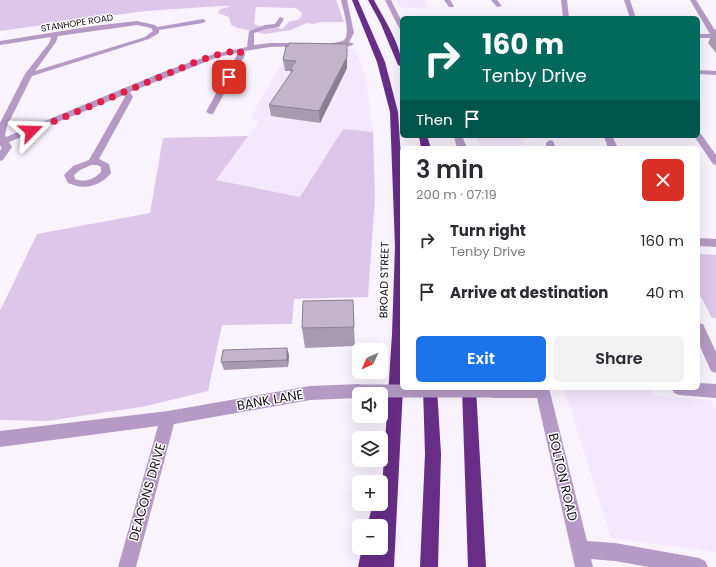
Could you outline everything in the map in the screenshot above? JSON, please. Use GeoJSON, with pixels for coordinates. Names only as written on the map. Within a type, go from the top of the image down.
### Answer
{"type":"FeatureCollection","features":[{"type":"Feature","properties":{"kind":"highway","name":"BROAD STREET"},"geometry":{"type":"LineString","coordinates":[[355,0],[381,62],[394,112],[400,228]]}},
{"type":"Feature","properties":{"kind":"highway"},"geometry":{"type":"LineString","coordinates":[[371,0],[383,22],[400,60]]}},
{"type":"Feature","properties":{"kind":"highway","name":"BROAD STREET"},"geometry":{"type":"LineString","coordinates":[[385,567],[399,334],[400,290]]}},
{"type":"Feature","properties":{"kind":"highway"},"geometry":{"type":"LineString","coordinates":[[429,567],[433,454],[430,390]]}},
{"type":"Feature","properties":{"kind":"highway"},"geometry":{"type":"LineString","coordinates":[[469,390],[477,567]]}},
{"type":"Feature","properties":{"kind":"highway"},"geometry":{"type":"LineString","coordinates":[[387,475],[392,450]]}},
{"type":"Feature","properties":{"kind":"highway"},"geometry":{"type":"LineString","coordinates":[[367,567],[370,555]]}},
{"type":"Feature","properties":{"kind":"street"},"geometry":{"type":"LineString","coordinates":[[338,45],[348,40],[351,33],[344,0]]}},
{"type":"Feature","properties":{"kind":"street"},"geometry":{"type":"LineString","coordinates":[[388,0],[400,24]]}},
{"type":"Feature","properties":{"kind":"street"},"geometry":{"type":"LineString","coordinates":[[447,0],[451,6]]}},
{"type":"Feature","properties":{"kind":"street"},"geometry":{"type":"LineString","coordinates":[[494,0],[499,6]]}},
{"type":"Feature","properties":{"kind":"street"},"geometry":{"type":"LineString","coordinates":[[564,0],[566,16]]}},
{"type":"Feature","properties":{"kind":"street"},"geometry":{"type":"LineString","coordinates":[[627,0],[632,16]]}},
{"type":"Feature","properties":{"kind":"street"},"geometry":{"type":"LineString","coordinates":[[693,0],[716,36]]}},
{"type":"Feature","properties":{"kind":"street"},"geometry":{"type":"LineString","coordinates":[[250,48],[251,32],[266,27],[278,26],[281,19]]}},
{"type":"Feature","properties":{"kind":"street","name":"STANHOPE ROAD"},"geometry":{"type":"LineString","coordinates":[[0,43],[137,23],[153,26],[156,29],[203,21]]}},
{"type":"Feature","properties":{"kind":"street","name":"STANHOPE ROAD"},"geometry":{"type":"LineString","coordinates":[[28,74],[38,73],[147,38],[157,32],[156,29]]}},
{"type":"Feature","properties":{"kind":"street"},"geometry":{"type":"LineString","coordinates":[[0,158],[7,147],[2,142],[1,135],[3,126],[28,74],[52,42],[55,35]]}},
{"type":"Feature","properties":{"kind":"street"},"geometry":{"type":"LineString","coordinates":[[700,36],[716,36]]}},
{"type":"Feature","properties":{"kind":"street"},"geometry":{"type":"LineString","coordinates":[[2,142],[198,61],[216,55],[270,45],[351,44]]}},
{"type":"Feature","properties":{"kind":"street"},"geometry":{"type":"LineString","coordinates":[[210,112],[241,54],[240,50]]}},
{"type":"Feature","properties":{"kind":"street"},"geometry":{"type":"LineString","coordinates":[[700,72],[716,73]]}},
{"type":"Feature","properties":{"kind":"street"},"geometry":{"type":"LineString","coordinates":[[93,162],[129,97],[126,92]]}},
{"type":"Feature","properties":{"kind":"street"},"geometry":{"type":"LineString","coordinates":[[699,138],[716,162]]}},
{"type":"Feature","properties":{"kind":"street"},"geometry":{"type":"LineString","coordinates":[[700,242],[716,243]]}},
{"type":"Feature","properties":{"kind":"street"},"geometry":{"type":"LineString","coordinates":[[700,332],[716,368]]}},
{"type":"Feature","properties":{"kind":"street","name":"BANK LANE"},"geometry":{"type":"LineString","coordinates":[[0,439],[168,418],[310,392],[543,390]]}},
{"type":"Feature","properties":{"kind":"street","name":"BOLTON ROAD"},"geometry":{"type":"LineString","coordinates":[[543,390],[584,567]]}},
{"type":"Feature","properties":{"kind":"street"},"geometry":{"type":"LineString","coordinates":[[700,390],[716,391]]}},
{"type":"Feature","properties":{"kind":"street","name":"DEACONS DRIVE"},"geometry":{"type":"LineString","coordinates":[[127,567],[168,418]]}},
{"type":"Feature","properties":{"kind":"street"},"geometry":{"type":"LineString","coordinates":[[580,549],[615,552],[699,567]]}},
{"type":"Feature","properties":{"kind":"shaded area"},"geometry":{"type":"Polygon","coordinates":[[[0,0],[336,0],[344,22],[307,23],[291,30],[265,34],[231,25],[229,17],[218,13],[220,9],[231,6],[221,6],[145,11],[0,31],[0,0]],[[256,7],[254,24],[282,29],[290,21],[298,20],[301,17],[302,13],[296,8],[256,7]]]}},
{"type":"Feature","properties":{"kind":"shaded area"},"geometry":{"type":"Polygon","coordinates":[[[396,0],[425,0],[429,8],[400,8],[396,0]]]}},
{"type":"Feature","properties":{"kind":"shaded area"},"geometry":{"type":"Polygon","coordinates":[[[289,49],[354,49],[366,79],[373,132],[343,129],[300,197],[216,180],[259,121],[250,119],[289,49]]]}},
{"type":"Feature","properties":{"kind":"shaded area"},"geometry":{"type":"Polygon","coordinates":[[[343,129],[373,132],[375,197],[368,297],[294,299],[292,324],[222,325],[208,391],[146,406],[48,421],[0,420],[0,311],[37,234],[150,213],[163,138],[248,136],[216,180],[300,197],[343,129]]]}},
{"type":"Feature","properties":{"kind":"shaded area"},"geometry":{"type":"Polygon","coordinates":[[[476,138],[523,138],[525,146],[480,146],[476,138]]]}},
{"type":"Feature","properties":{"kind":"shaded area"},"geometry":{"type":"Polygon","coordinates":[[[700,254],[716,255],[716,318],[712,318],[700,295],[700,254]]]}},
{"type":"Feature","properties":{"kind":"shaded area"},"geometry":{"type":"Polygon","coordinates":[[[565,390],[652,390],[654,396],[711,400],[716,411],[716,552],[611,538],[565,390]]]}},
{"type":"Feature","properties":{"kind":"building"},"geometry":{"type":"Polygon","coordinates":[[[289,43],[347,44],[347,57],[319,111],[269,105],[293,70],[290,69],[296,61],[283,60],[286,46],[288,46],[289,43]]]}},
{"type":"Feature","properties":{"kind":"building"},"geometry":{"type":"Polygon","coordinates":[[[353,300],[354,327],[302,328],[303,301],[353,300]]]}},
{"type":"Feature","properties":{"kind":"building"},"geometry":{"type":"Polygon","coordinates":[[[287,348],[287,360],[221,362],[223,350],[287,348]]]}},
{"type":"Feature","properties":{"kind":"route"},"geometry":{"type":"LineString","coordinates":[[31,131],[198,61],[216,55],[240,50],[241,54],[229,77]]}}]}
